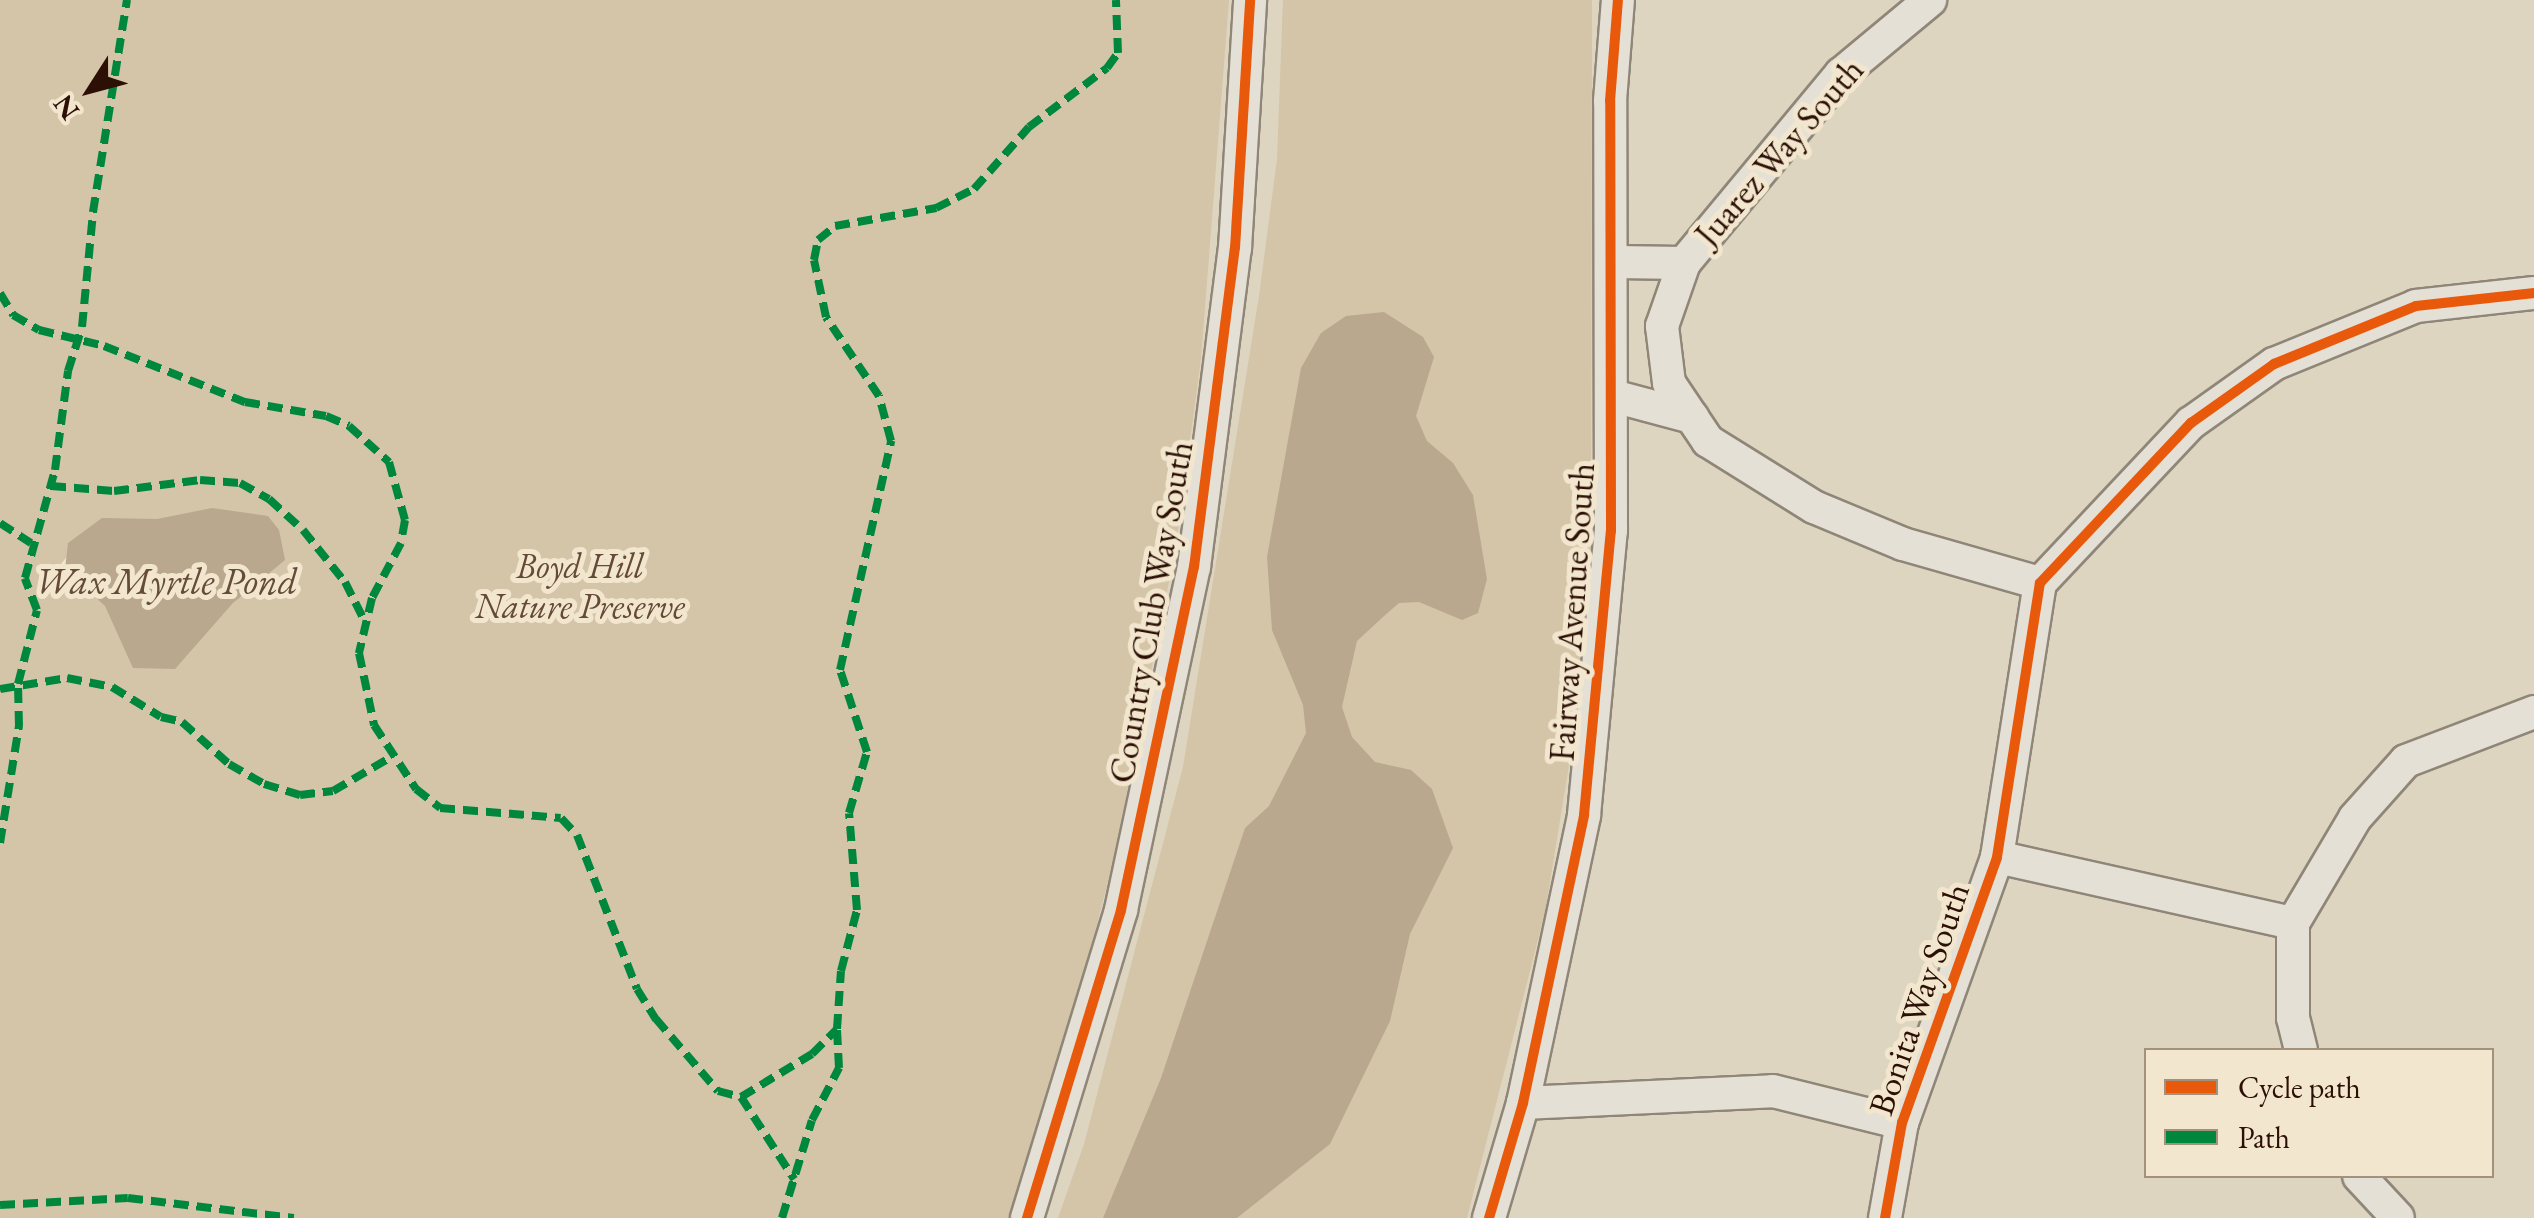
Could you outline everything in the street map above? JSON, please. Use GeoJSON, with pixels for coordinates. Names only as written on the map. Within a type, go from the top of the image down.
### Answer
{"type":"FeatureCollection","features":[{"type":"Feature","properties":{"kind":"street","name":"Country Club Way South"},"geometry":{"type":"LineString","coordinates":[[1027,1218],[1121,910],[1190,585],[1235,248],[1250,0]]}},
{"type":"Feature","properties":{"kind":"street","name":"Fairway Avenue South"},"geometry":{"type":"LineString","coordinates":[[1489,1218],[1523,1102],[1584,815],[1611,531],[1615,262],[1610,101],[1618,0]]}},
{"type":"Feature","properties":{"kind":"street","name":"Juarez Way South"},"geometry":{"type":"LineString","coordinates":[[1615,262],[1684,263],[1829,87],[1930,0]]}},
{"type":"Feature","properties":{"kind":"street"},"geometry":{"type":"LineString","coordinates":[[1684,263],[1662,326],[1669,383],[1708,440],[1814,508],[1904,544],[2040,583]]}},
{"type":"Feature","properties":{"kind":"street"},"geometry":{"type":"LineString","coordinates":[[1997,857],[2040,583],[2191,423],[2274,364],[2416,306],[2534,293]]}},
{"type":"Feature","properties":{"kind":"street"},"geometry":{"type":"LineString","coordinates":[[1613,396],[1692,417]]}},
{"type":"Feature","properties":{"kind":"street"},"geometry":{"type":"LineString","coordinates":[[2300,1048],[2293,1018],[2293,923],[2355,818],[2406,761],[2534,712]]}},
{"type":"Feature","properties":{"kind":"street","name":"Bonita Way South"},"geometry":{"type":"LineString","coordinates":[[1885,1218],[1902,1123],[1997,857],[2293,923]]}},
{"type":"Feature","properties":{"kind":"street","name":"Bonita Way South"},"geometry":{"type":"LineString","coordinates":[[1523,1102],[1772,1091],[1902,1123]]}},
{"type":"Feature","properties":{"kind":"street"},"geometry":{"type":"LineString","coordinates":[[2361,1178],[2398,1218]]}},
{"type":"Feature","properties":{"kind":"green space","name":"Boyd Hill Nature Preserve"},"geometry":{"type":"Polygon","coordinates":[[[0,0],[1229,0],[1201,359],[1176,546],[1114,858],[1067,1041],[1011,1218],[0,1218],[0,0]]]}},
{"type":"Feature","properties":{"kind":"green space"},"geometry":{"type":"Polygon","coordinates":[[[1283,0],[1592,0],[1591,564],[1574,735],[1545,912],[1467,1218],[1058,1218],[1084,1144],[1183,767],[1259,296],[1277,159],[1283,0]]]}},
{"type":"Feature","properties":{"kind":"water"},"geometry":{"type":"Polygon","coordinates":[[[1384,312],[1423,337],[1434,357],[1416,416],[1427,441],[1453,463],[1473,495],[1487,579],[1478,613],[1462,620],[1419,602],[1399,603],[1384,616],[1357,641],[1342,707],[1352,737],[1375,762],[1411,770],[1432,789],[1453,848],[1410,934],[1390,1021],[1330,1144],[1237,1218],[1103,1218],[1161,1078],[1245,828],[1269,806],[1306,733],[1303,705],[1272,630],[1267,557],[1301,368],[1321,333],[1346,316],[1384,312]]]}},
{"type":"Feature","properties":{"kind":"water","name":"Wax Myrtle Pond"},"geometry":{"type":"Polygon","coordinates":[[[212,508],[268,516],[279,530],[285,560],[233,603],[175,669],[133,668],[105,606],[65,569],[68,543],[102,518],[157,519],[212,508]]]}},
{"type":"Feature","properties":{"kind":"marked path"},"geometry":{"type":"LineString","coordinates":[[0,843],[19,726],[18,684],[37,610],[25,578],[55,470],[68,371],[82,327],[93,212],[127,0]]}},
{"type":"Feature","properties":{"kind":"marked path"},"geometry":{"type":"LineString","coordinates":[[0,293],[13,315],[39,330],[104,346],[245,402],[326,416],[349,426],[389,462],[405,520],[401,543],[372,598],[359,653],[374,725],[416,789],[440,808],[561,818],[577,835],[637,989],[656,1019],[718,1091],[741,1097],[812,1054],[837,1029],[841,971],[857,910],[849,813],[867,752],[840,670],[891,441],[879,396],[826,317],[814,260],[818,240],[835,226],[936,208],[974,189],[1029,127],[1107,68],[1118,53],[1116,0]]}},
{"type":"Feature","properties":{"kind":"marked path"},"geometry":{"type":"LineString","coordinates":[[51,486],[114,491],[200,480],[240,483],[269,499],[303,530],[345,582],[364,620]]}},
{"type":"Feature","properties":{"kind":"marked path"},"geometry":{"type":"LineString","coordinates":[[0,523],[31,543]]}},
{"type":"Feature","properties":{"kind":"marked path"},"geometry":{"type":"LineString","coordinates":[[0,689],[67,678],[112,687],[161,717],[182,722],[229,764],[264,784],[300,795],[333,791],[393,756]]}},
{"type":"Feature","properties":{"kind":"marked path"},"geometry":{"type":"LineString","coordinates":[[782,1218],[812,1120],[839,1068],[837,1029]]}},
{"type":"Feature","properties":{"kind":"marked path"},"geometry":{"type":"LineString","coordinates":[[741,1097],[794,1179]]}},
{"type":"Feature","properties":{"kind":"marked path"},"geometry":{"type":"LineString","coordinates":[[0,1205],[128,1198],[294,1218]]}},
{"type":"Feature","properties":{"kind":"cycle path"},"geometry":{"type":"LineString","coordinates":[[1027,1218],[1121,910],[1194,567],[1235,248],[1250,0]]}},
{"type":"Feature","properties":{"kind":"cycle path"},"geometry":{"type":"LineString","coordinates":[[1489,1218],[1523,1103],[1584,815],[1611,531],[1610,101],[1618,0]]}},
{"type":"Feature","properties":{"kind":"cycle path"},"geometry":{"type":"LineString","coordinates":[[1885,1218],[1902,1123],[1997,857],[2040,583],[2191,423],[2274,364],[2416,306],[2534,293]]}}]}
